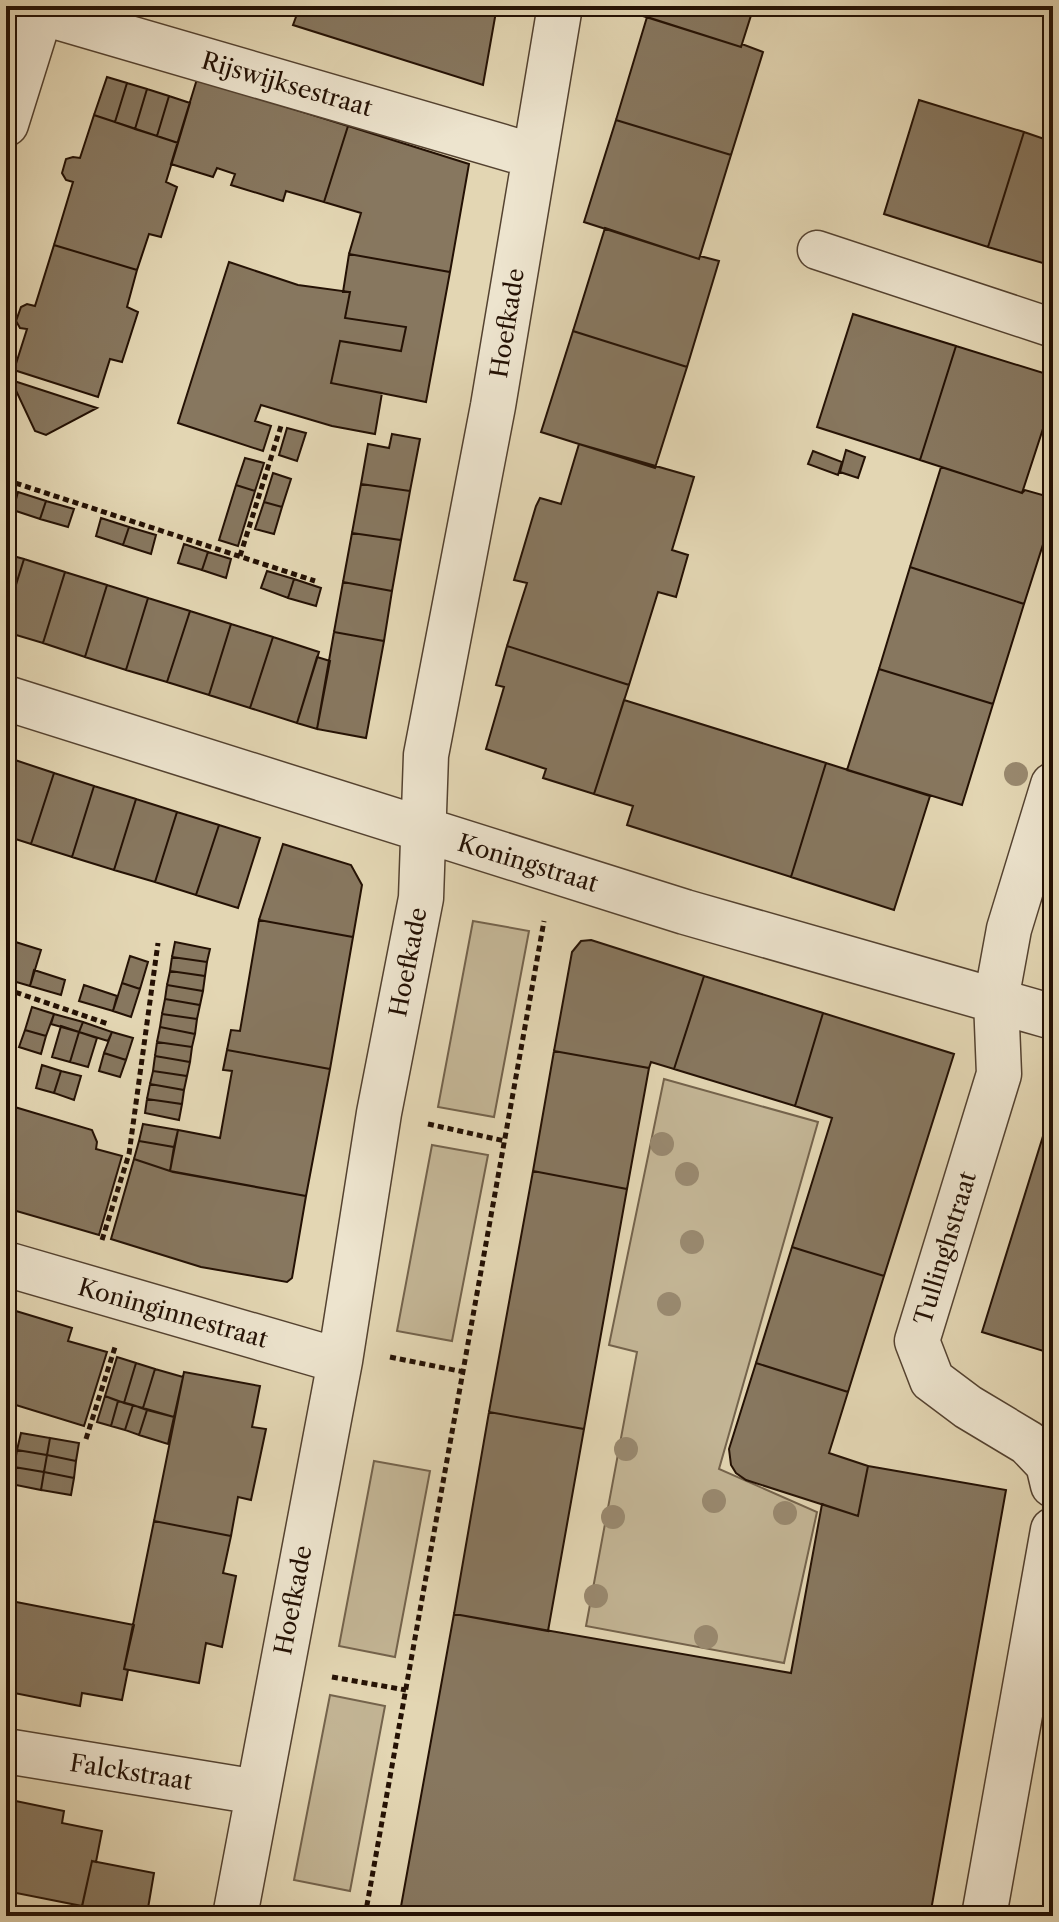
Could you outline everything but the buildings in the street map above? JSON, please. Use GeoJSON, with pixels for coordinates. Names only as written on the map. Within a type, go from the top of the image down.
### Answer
{"type":"FeatureCollection","features":[{"type":"Feature","properties":{"kind":"street","name":"Hoefkade"},"geometry":{"type":"LineString","coordinates":[[235,1916],[341,1354],[379,1113],[421,898],[426,755],[493,406],[560,6]]}},
{"type":"Feature","properties":{"kind":"street","name":"Rijswijksestraat"},"geometry":{"type":"LineString","coordinates":[[6,124],[30,9],[534,156]]}},
{"type":"Feature","properties":{"kind":"street"},"geometry":{"type":"LineString","coordinates":[[817,250],[1053,328]]}},
{"type":"Feature","properties":{"kind":"street","name":"Koningstraat"},"geometry":{"type":"LineString","coordinates":[[6,698],[685,912],[1053,1017]]}},
{"type":"Feature","properties":{"kind":"street","name":"Tullinghstraat"},"geometry":{"type":"LineString","coordinates":[[1053,785],[1009,929],[996,1000],[999,1074],[917,1341],[932,1380],[968,1407],[1028,1443],[1048,1464],[1053,1485]]}},
{"type":"Feature","properties":{"kind":"street","name":"Koninginnestraat"},"geometry":{"type":"LineString","coordinates":[[6,1264],[129,1300],[341,1354]]}},
{"type":"Feature","properties":{"kind":"street"},"geometry":{"type":"LineString","coordinates":[[984,1916],[1053,1530]]}},
{"type":"Feature","properties":{"kind":"street","name":"Falckstraat"},"geometry":{"type":"LineString","coordinates":[[6,1751],[257,1792]]}},
{"type":"Feature","properties":{"kind":"path"},"geometry":{"type":"LineString","coordinates":[[240,556],[281,426]]}},
{"type":"Feature","properties":{"kind":"path"},"geometry":{"type":"LineString","coordinates":[[6,480],[315,581]]}},
{"type":"Feature","properties":{"kind":"path"},"geometry":{"type":"LineString","coordinates":[[365,1916],[553,871]]}},
{"type":"Feature","properties":{"kind":"path"},"geometry":{"type":"LineString","coordinates":[[87,1288],[129,1154],[158,943]]}},
{"type":"Feature","properties":{"kind":"path"},"geometry":{"type":"LineString","coordinates":[[6,989],[108,1024]]}},
{"type":"Feature","properties":{"kind":"path"},"geometry":{"type":"LineString","coordinates":[[379,1113],[505,1141]]}},
{"type":"Feature","properties":{"kind":"path"},"geometry":{"type":"LineString","coordinates":[[86,1439],[129,1300]]}},
{"type":"Feature","properties":{"kind":"path"},"geometry":{"type":"LineString","coordinates":[[341,1354],[464,1372]]}},
{"type":"Feature","properties":{"kind":"path"},"geometry":{"type":"LineString","coordinates":[[280,1668],[406,1690]]}},
{"type":"Feature","properties":{"kind":"shaded area"},"geometry":{"type":"Polygon","coordinates":[[[473,921],[529,931],[494,1117],[438,1107],[473,921]]]}},
{"type":"Feature","properties":{"kind":"shaded area"},"geometry":{"type":"Polygon","coordinates":[[[664,1079],[818,1122],[719,1469],[817,1512],[784,1663],[586,1626],[637,1352],[609,1345],[664,1079]]]}},
{"type":"Feature","properties":{"kind":"shaded area"},"geometry":{"type":"Polygon","coordinates":[[[432,1145],[488,1155],[452,1341],[397,1331],[432,1145]]]}},
{"type":"Feature","properties":{"kind":"shaded area"},"geometry":{"type":"Polygon","coordinates":[[[374,1461],[430,1471],[395,1657],[339,1646],[374,1461]]]}},
{"type":"Feature","properties":{"kind":"shaded area"},"geometry":{"type":"Polygon","coordinates":[[[330,1695],[385,1706],[350,1891],[294,1880],[330,1695]]]}}]}
